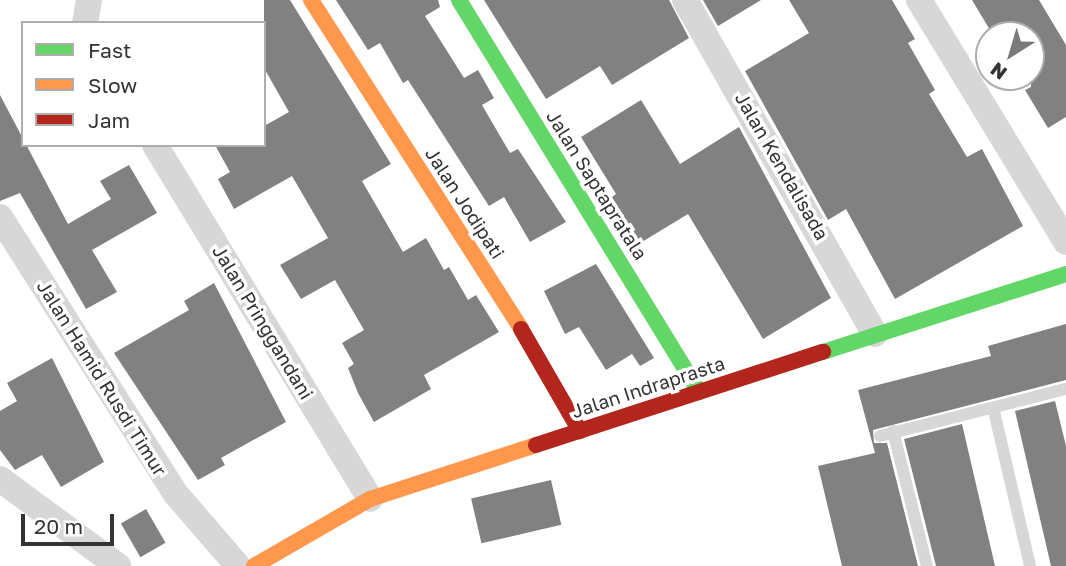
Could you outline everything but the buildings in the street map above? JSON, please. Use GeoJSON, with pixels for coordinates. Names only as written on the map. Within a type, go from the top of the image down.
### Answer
{"type":"FeatureCollection","features":[{"type":"Feature","properties":{"kind":"street"},"geometry":{"type":"LineString","coordinates":[[85,21],[89,0]]}},
{"type":"Feature","properties":{"kind":"street","name":"Jalan Jodipati"},"geometry":{"type":"LineString","coordinates":[[311,0],[514,317],[580,431]]}},
{"type":"Feature","properties":{"kind":"street","name":"Jalan Saptapratala"},"geometry":{"type":"LineString","coordinates":[[459,0],[699,392]]}},
{"type":"Feature","properties":{"kind":"street","name":"Jalan Kendalisada"},"geometry":{"type":"LineString","coordinates":[[685,0],[875,334]]}},
{"type":"Feature","properties":{"kind":"street"},"geometry":{"type":"LineString","coordinates":[[919,0],[1066,243]]}},
{"type":"Feature","properties":{"kind":"street","name":"Jalan Pringgandani"},"geometry":{"type":"LineString","coordinates":[[156,147],[370,499]]}},
{"type":"Feature","properties":{"kind":"street","name":"Jalan Hamid Rusdi Timur"},"geometry":{"type":"LineString","coordinates":[[0,217],[175,493],[238,566]]}},
{"type":"Feature","properties":{"kind":"street","name":"Jalan Indraprasta"},"geometry":{"type":"LineString","coordinates":[[254,566],[370,499],[1066,274]]}},
{"type":"Feature","properties":{"kind":"street"},"geometry":{"type":"LineString","coordinates":[[0,479],[118,566]]}},
{"type":"Feature","properties":{"kind":"lane"},"geometry":{"type":"LineString","coordinates":[[880,436],[994,411],[1066,389]]}},
{"type":"Feature","properties":{"kind":"lane"},"geometry":{"type":"LineString","coordinates":[[994,411],[1030,566]]}},
{"type":"Feature","properties":{"kind":"lane"},"geometry":{"type":"LineString","coordinates":[[893,431],[928,566]]}},
{"type":"Feature","properties":{"kind":"traffic: fast"},"geometry":{"type":"LineString","coordinates":[[459,0],[699,392]]}},
{"type":"Feature","properties":{"kind":"traffic: fast"},"geometry":{"type":"LineString","coordinates":[[823,352],[1066,274]]}},
{"type":"Feature","properties":{"kind":"traffic: slow"},"geometry":{"type":"LineString","coordinates":[[311,0],[521,329]]}},
{"type":"Feature","properties":{"kind":"traffic: slow"},"geometry":{"type":"LineString","coordinates":[[254,566],[370,499],[536,445]]}},
{"type":"Feature","properties":{"kind":"traffic: jam"},"geometry":{"type":"LineString","coordinates":[[521,329],[580,431]]}},
{"type":"Feature","properties":{"kind":"traffic: jam"},"geometry":{"type":"LineString","coordinates":[[536,445],[823,352]]}}]}
